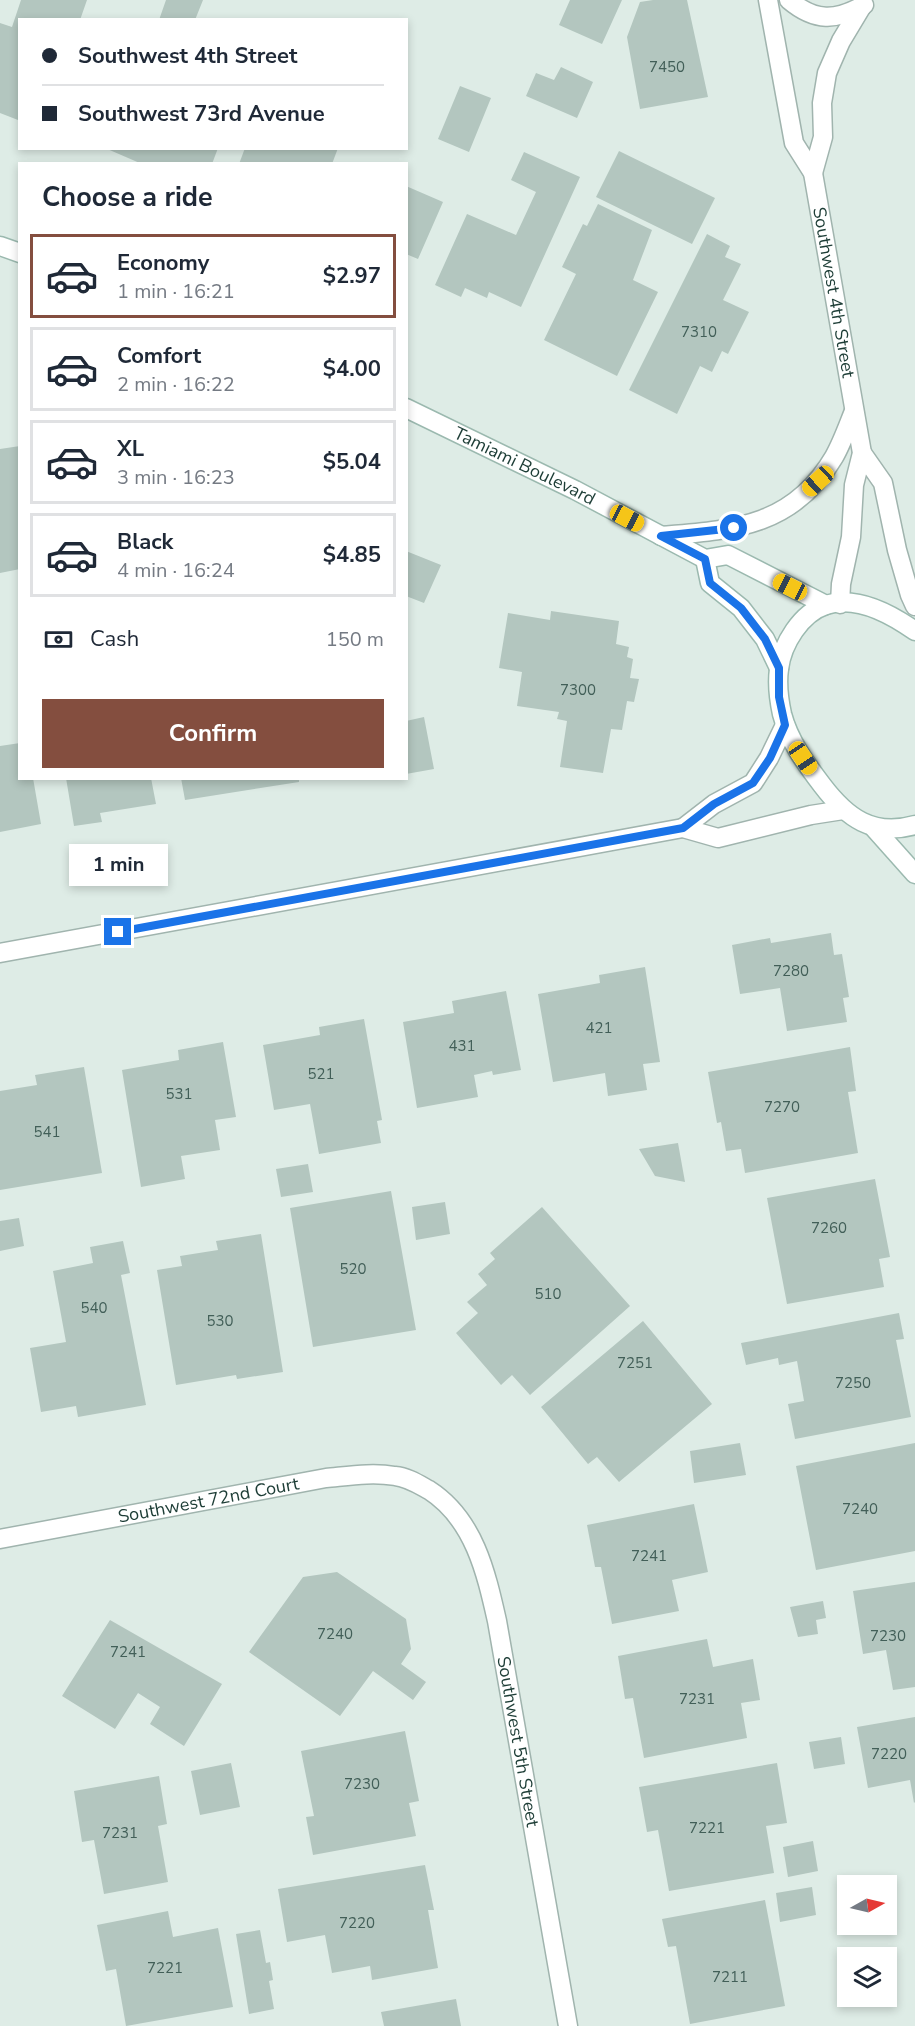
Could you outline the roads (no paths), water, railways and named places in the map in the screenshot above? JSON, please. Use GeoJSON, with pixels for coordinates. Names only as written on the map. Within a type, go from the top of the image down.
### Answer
{"type":"FeatureCollection","features":[{"type":"Feature","properties":{"kind":"street","name":"Southwest 4th Street"},"geometry":{"type":"LineString","coordinates":[[768,0],[794,143],[813,173],[862,453],[854,485],[851,537],[841,584],[833,604]]}},
{"type":"Feature","properties":{"kind":"street"},"geometry":{"type":"LineString","coordinates":[[789,0],[817,17],[844,15],[866,3]]}},
{"type":"Feature","properties":{"kind":"street","name":"Southwest 4th Street"},"geometry":{"type":"LineString","coordinates":[[813,173],[823,137],[822,103],[827,73],[837,49],[866,3]]}},
{"type":"Feature","properties":{"kind":"street","name":"Tamiami Boulevard"},"geometry":{"type":"LineString","coordinates":[[408,409],[575,490],[705,559],[728,555],[833,604]]}},
{"type":"Feature","properties":{"kind":"street"},"geometry":{"type":"LineString","coordinates":[[661,536],[722,531],[746,526],[781,512],[818,481],[835,456],[854,411]]}},
{"type":"Feature","properties":{"kind":"street","name":"Southwest 4th Street"},"geometry":{"type":"LineString","coordinates":[[862,453],[884,483],[897,550],[915,606]]}},
{"type":"Feature","properties":{"kind":"street"},"geometry":{"type":"LineString","coordinates":[[705,559],[710,583],[741,608],[765,639],[779,668]]}},
{"type":"Feature","properties":{"kind":"street"},"geometry":{"type":"LineString","coordinates":[[915,631],[898,619],[874,608],[857,604],[833,604],[811,613],[800,624],[790,639],[779,668],[779,697],[785,725],[795,746],[811,770],[843,810],[853,818],[874,828],[889,829],[915,825]]}},
{"type":"Feature","properties":{"kind":"street"},"geometry":{"type":"LineString","coordinates":[[683,828],[714,804],[753,783],[770,758],[785,725]]}},
{"type":"Feature","properties":{"kind":"street"},"geometry":{"type":"LineString","coordinates":[[0,953],[683,828],[718,838],[811,815],[843,810]]}},
{"type":"Feature","properties":{"kind":"street"},"geometry":{"type":"LineString","coordinates":[[874,828],[915,874]]}},
{"type":"Feature","properties":{"kind":"street","name":"Southwest 72nd Court"},"geometry":{"type":"LineString","coordinates":[[0,1539],[326,1478],[379,1474],[417,1482]]}},
{"type":"Feature","properties":{"kind":"street","name":"Southwest 5th Street"},"geometry":{"type":"LineString","coordinates":[[417,1482],[438,1496],[457,1517],[478,1552],[489,1586],[568,2026]]}}]}
